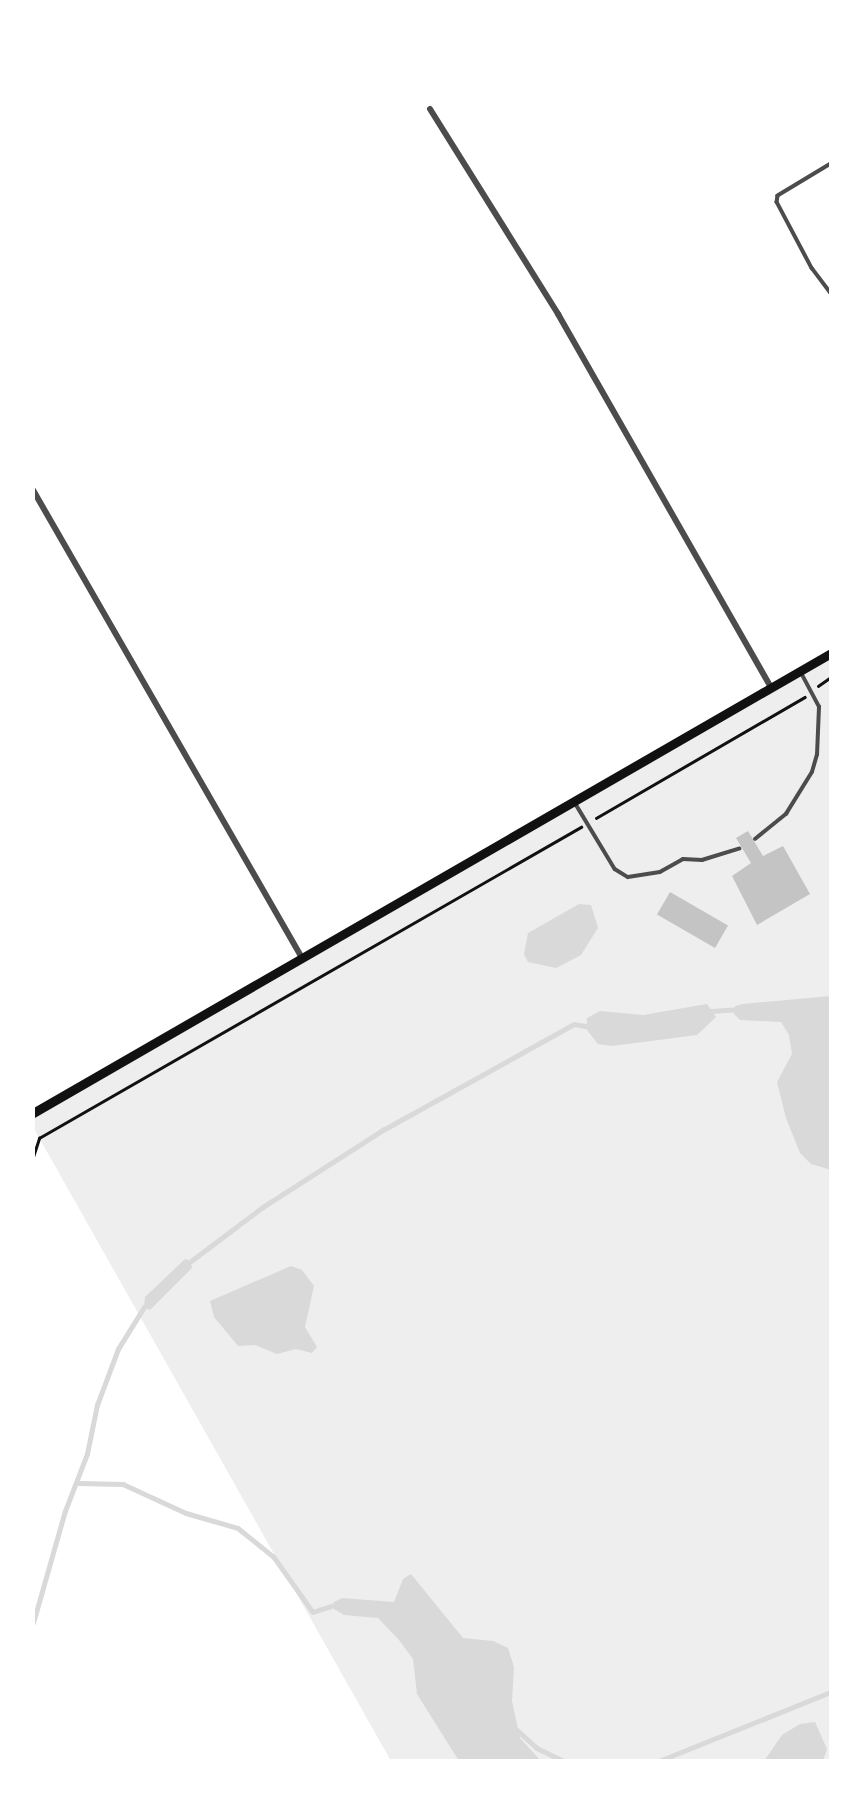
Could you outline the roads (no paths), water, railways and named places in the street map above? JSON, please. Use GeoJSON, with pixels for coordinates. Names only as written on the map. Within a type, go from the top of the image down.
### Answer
{"type":"FeatureCollection","features":[{"type":"Feature","properties":{"kind":"main road"},"geometry":{"type":"LineString","coordinates":[[35,1108],[831,653]]}},
{"type":"Feature","properties":{"kind":"street"},"geometry":{"type":"LineString","coordinates":[[430,109],[558,314],[771,687]]}},
{"type":"Feature","properties":{"kind":"street"},"geometry":{"type":"LineString","coordinates":[[33,490],[301,956]]}},
{"type":"Feature","properties":{"kind":"lane"},"geometry":{"type":"LineString","coordinates":[[831,164],[778,195],[777,202],[831,293]]}},
{"type":"Feature","properties":{"kind":"lane"},"geometry":{"type":"LineString","coordinates":[[755,839],[786,814],[812,772],[821,727],[812,691],[800,671]]}},
{"type":"Feature","properties":{"kind":"lane"},"geometry":{"type":"LineString","coordinates":[[572,800],[615,869],[628,877],[660,872],[683,859],[702,860],[739,849]]}},
{"type":"Feature","properties":{"kind":"waterway"},"geometry":{"type":"LineString","coordinates":[[711,1011],[740,1009]]}},
{"type":"Feature","properties":{"kind":"waterway"},"geometry":{"type":"LineString","coordinates":[[191,1261],[263,1207],[383,1130],[574,1024],[591,1027]]}},
{"type":"Feature","properties":{"kind":"waterway"},"geometry":{"type":"LineString","coordinates":[[33,1623],[65,1511],[87,1454],[97,1405],[118,1349],[144,1307]]}},
{"type":"Feature","properties":{"kind":"waterway"},"geometry":{"type":"LineString","coordinates":[[78,1483],[123,1484],[186,1513],[238,1528],[274,1557],[313,1612],[337,1604]]}},
{"type":"Feature","properties":{"kind":"waterway"},"geometry":{"type":"LineString","coordinates":[[659,1761],[831,1692]]}},
{"type":"Feature","properties":{"kind":"waterway"},"geometry":{"type":"LineString","coordinates":[[516,1729],[537,1748],[564,1761]]}}]}
